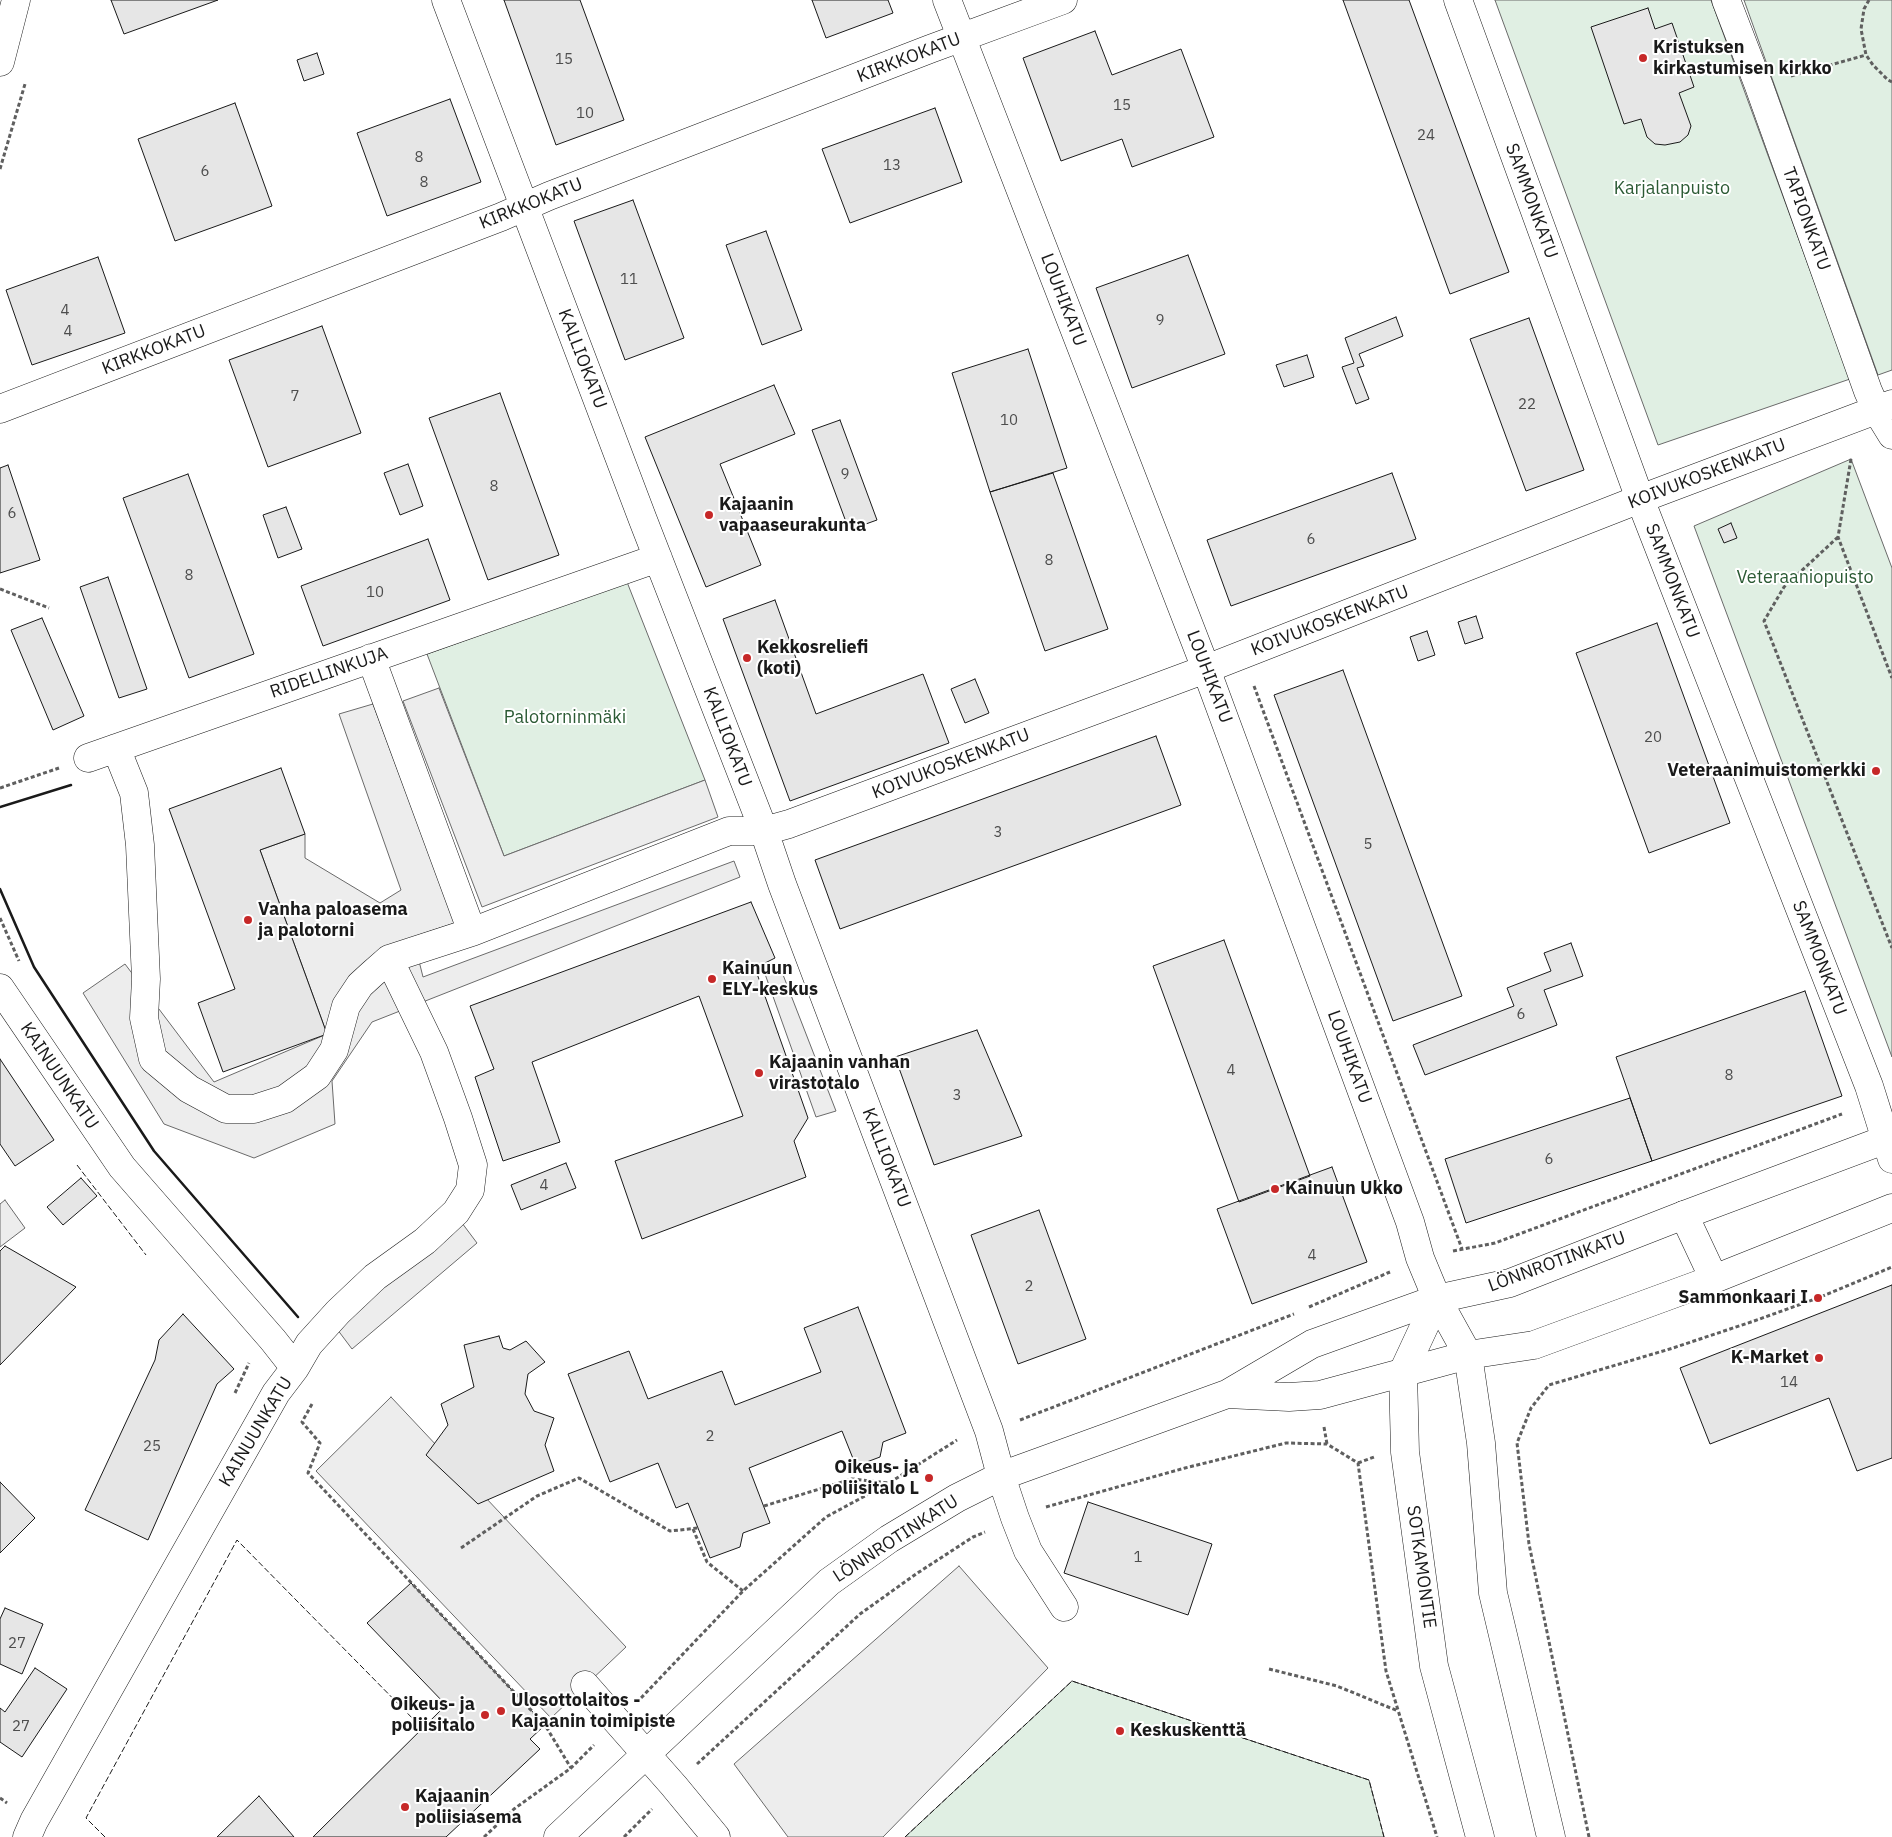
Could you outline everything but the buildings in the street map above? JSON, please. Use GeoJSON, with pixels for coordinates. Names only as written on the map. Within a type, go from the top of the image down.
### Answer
{"type":"FeatureCollection","features":[{"type":"Feature","properties":{"kind":"main road"},"geometry":{"type":"LineString","coordinates":[[0,62],[16,0]]}},
{"type":"Feature","properties":{"kind":"main road","name":"KALLIOKATU"},"geometry":{"type":"LineString","coordinates":[[446,0],[764,832],[782,884],[990,1431],[1001,1476],[1028,1551],[1064,1607]]}},
{"type":"Feature","properties":{"kind":"main road","name":"LOUHIKATU"},"geometry":{"type":"LineString","coordinates":[[947,0],[1206,669],[1437,1299],[1468,1355]]}},
{"type":"Feature","properties":{"kind":"main road","name":"KIRKKOKATU"},"geometry":{"type":"LineString","coordinates":[[0,409],[1063,0]]}},
{"type":"Feature","properties":{"kind":"main road","name":"SAMMONKATU"},"geometry":{"type":"LineString","coordinates":[[1458,0],[1640,499],[1890,1145]]}},
{"type":"Feature","properties":{"kind":"main road","name":"TAPIONKATU"},"geometry":{"type":"LineString","coordinates":[[1726,0],[1884,406],[1892,434]]}},
{"type":"Feature","properties":{"kind":"main road","name":"KOIVUKOSKENKATU"},"geometry":{"type":"LineString","coordinates":[[389,960],[472,932],[729,831],[764,832],[799,821],[1243,655],[1640,499],[1884,406]]}},
{"type":"Feature","properties":{"kind":"main road","name":"RIDELLINKUJA"},"geometry":{"type":"LineString","coordinates":[[88,758],[658,558]]}},
{"type":"Feature","properties":{"kind":"main road"},"geometry":{"type":"LineString","coordinates":[[371,658],[472,932]]}},
{"type":"Feature","properties":{"kind":"main road"},"geometry":{"type":"LineString","coordinates":[[116,748],[134,793],[140,845],[146,979],[144,1018],[153,1058],[189,1089],[226,1109],[254,1109],[286,1099],[317,1076],[334,1050],[346,1006],[360,985],[389,960],[434,1052],[473,1165],[470,1190],[456,1212],[425,1241],[375,1277],[338,1312],[309,1344],[295,1368]]}},
{"type":"Feature","properties":{"kind":"main road","name":"KAINUUNKATU"},"geometry":{"type":"LineString","coordinates":[[0,988],[122,1167],[295,1368],[276,1393],[34,1821],[27,1837]]}},
{"type":"Feature","properties":{"kind":"main road","name":"LÖNNROTINKATU"},"geometry":{"type":"LineString","coordinates":[[558,1837],[829,1582],[889,1539],[958,1498],[1001,1476],[1227,1394],[1312,1344],[1437,1299],[1510,1283],[1684,1215],[1890,1145]]}},
{"type":"Feature","properties":{"kind":"main road","name":"LÖNNROTINKATU"},"geometry":{"type":"LineString","coordinates":[[1227,1394],[1289,1397],[1320,1395],[1468,1355],[1534,1345],[1714,1279],[1892,1208]]}},
{"type":"Feature","properties":{"kind":"main road"},"geometry":{"type":"LineString","coordinates":[[1684,1215],[1714,1279]]}},
{"type":"Feature","properties":{"kind":"main road","name":"SOTKAMONTIE"},"geometry":{"type":"LineString","coordinates":[[1437,1299],[1403,1372],[1405,1452],[1434,1666],[1480,1837]]}},
{"type":"Feature","properties":{"kind":"main road"},"geometry":{"type":"LineString","coordinates":[[1468,1355],[1481,1443],[1493,1592],[1551,1837]]}},
{"type":"Feature","properties":{"kind":"main road"},"geometry":{"type":"LineString","coordinates":[[584,1686],[716,1837]]}},
{"type":"Feature","properties":{"kind":"path"},"geometry":{"type":"LineString","coordinates":[[1869,0],[1864,9],[1861,28],[1866,54],[1873,65],[1892,82]]}},
{"type":"Feature","properties":{"kind":"path"},"geometry":{"type":"LineString","coordinates":[[1759,86],[1866,54]]}},
{"type":"Feature","properties":{"kind":"path"},"geometry":{"type":"LineString","coordinates":[[1851,459],[1838,537],[1892,678]]}},
{"type":"Feature","properties":{"kind":"path"},"geometry":{"type":"LineString","coordinates":[[1838,537],[1784,587],[1764,621],[1892,948]]}},
{"type":"Feature","properties":{"kind":"path"},"geometry":{"type":"LineString","coordinates":[[0,589],[49,608]]}},
{"type":"Feature","properties":{"kind":"path"},"geometry":{"type":"LineString","coordinates":[[1243,655],[1462,1249]]}},
{"type":"Feature","properties":{"kind":"path"},"geometry":{"type":"LineString","coordinates":[[0,788],[88,758]]}},
{"type":"Feature","properties":{"kind":"path"},"geometry":{"type":"LineString","coordinates":[[1496,1243],[1837,1117],[1872,1101]]}},
{"type":"Feature","properties":{"kind":"path"},"geometry":{"type":"LineString","coordinates":[[1589,1837],[1529,1544],[1517,1443],[1531,1408],[1549,1385],[1754,1321],[1818,1298],[1892,1267]]}},
{"type":"Feature","properties":{"kind":"path"},"geometry":{"type":"LineString","coordinates":[[231,1400],[250,1361]]}},
{"type":"Feature","properties":{"kind":"path"},"geometry":{"type":"LineString","coordinates":[[461,1548],[537,1496],[579,1478],[670,1531],[698,1528]]}},
{"type":"Feature","properties":{"kind":"path"},"geometry":{"type":"LineString","coordinates":[[764,1506],[852,1479],[889,1482]]}},
{"type":"Feature","properties":{"kind":"path"},"geometry":{"type":"LineString","coordinates":[[694,1529],[707,1562],[743,1591]]}},
{"type":"Feature","properties":{"kind":"path"},"geometry":{"type":"LineString","coordinates":[[1269,1668],[1337,1686],[1399,1712]]}},
{"type":"Feature","properties":{"kind":"path"},"geometry":{"type":"LineString","coordinates":[[5,1802],[10,1793]]}},
{"type":"Feature","properties":{"kind":"green space","name":"Karjalanpuisto"},"geometry":{"type":"Polygon","coordinates":[[[1495,0],[1711,0],[1850,379],[1658,445],[1495,0]]]}},
{"type":"Feature","properties":{"kind":"green space"},"geometry":{"type":"Polygon","coordinates":[[[1744,0],[1892,0],[1892,370],[1878,375],[1744,0]]]}},
{"type":"Feature","properties":{"kind":"green space","name":"Veteraaniopuisto"},"geometry":{"type":"Polygon","coordinates":[[[1851,459],[1892,568],[1892,1057],[1694,526],[1851,459]]]}},
{"type":"Feature","properties":{"kind":"green space","name":"Palotorninmäki"},"geometry":{"type":"Polygon","coordinates":[[[627,582],[705,780],[504,856],[427,654],[627,582]]]}},
{"type":"Feature","properties":{"kind":"green space","name":"Keskuskenttä"},"geometry":{"type":"Polygon","coordinates":[[[1072,1681],[1369,1780],[1384,1837],[905,1837],[1072,1681]]]}},
{"type":"Feature","properties":{"kind":"shaded area"},"geometry":{"type":"Polygon","coordinates":[[[439,688],[504,856],[705,780],[718,817],[482,907],[403,701],[439,688]]]}},
{"type":"Feature","properties":{"kind":"shaded area"},"geometry":{"type":"Polygon","coordinates":[[[373,704],[455,923],[413,937],[423,977],[734,861],[740,877],[372,1022],[332,1081],[335,1124],[254,1158],[164,1124],[83,993],[125,964],[214,1082],[327,1034],[260,850],[305,834],[305,858],[380,903],[401,890],[339,714],[373,704]]]}},
{"type":"Feature","properties":{"kind":"shaded area"},"geometry":{"type":"Polygon","coordinates":[[[780,967],[836,1111],[816,1117],[765,974],[780,967]]]}},
{"type":"Feature","properties":{"kind":"shaded area"},"geometry":{"type":"Polygon","coordinates":[[[5,1200],[25,1228],[0,1247],[0,1204],[5,1200]]]}},
{"type":"Feature","properties":{"kind":"shaded area"},"geometry":{"type":"Polygon","coordinates":[[[459,1219],[477,1243],[352,1349],[334,1325],[459,1219]]]}},
{"type":"Feature","properties":{"kind":"shaded area"},"geometry":{"type":"Polygon","coordinates":[[[391,1397],[626,1647],[551,1718],[316,1471],[391,1397]]]}},
{"type":"Feature","properties":{"kind":"shaded area"},"geometry":{"type":"Polygon","coordinates":[[[959,1566],[1048,1668],[883,1837],[788,1837],[734,1764],[959,1566]]]}},
{"type":"Feature","properties":{"kind":"fence"},"geometry":{"type":"LineString","coordinates":[[77,1165],[146,1255]]}},
{"type":"Feature","properties":{"kind":"fence"},"geometry":{"type":"LineString","coordinates":[[105,1837],[86,1818],[237,1540],[422,1728]]}},
{"type":"Feature","properties":{"kind":"fence"},"geometry":{"type":"LineString","coordinates":[[905,1837],[1072,1681],[1369,1780],[1384,1837]]}},
{"type":"Feature","properties":{"kind":"wall"},"geometry":{"type":"LineString","coordinates":[[0,807],[71,785]]}},
{"type":"Feature","properties":{"kind":"wall"},"geometry":{"type":"LineString","coordinates":[[0,889],[34,967],[154,1151],[298,1317]]}},
{"type":"Feature","properties":{"kind":"place","name":"Kristuksen kirkastumisen kirkko"},"geometry":{"type":"Point","coordinates":[1643,58]}},
{"type":"Feature","properties":{"kind":"place","name":"Kajaanin vapaaseurakunta"},"geometry":{"type":"Point","coordinates":[709,515]}},
{"type":"Feature","properties":{"kind":"place","name":"Kekkosreliefi (koti)"},"geometry":{"type":"Point","coordinates":[747,658]}},
{"type":"Feature","properties":{"kind":"place","name":"Veteraanimuistomerkki"},"geometry":{"type":"Point","coordinates":[1876,771]}},
{"type":"Feature","properties":{"kind":"place","name":"Vanha paloasema ja palotorni"},"geometry":{"type":"Point","coordinates":[248,920]}},
{"type":"Feature","properties":{"kind":"place","name":"Kainuun ELY-keskus"},"geometry":{"type":"Point","coordinates":[712,979]}},
{"type":"Feature","properties":{"kind":"place","name":"Kajaanin vanhan virastotalo"},"geometry":{"type":"Point","coordinates":[759,1073]}},
{"type":"Feature","properties":{"kind":"place","name":"Kainuun Ukko"},"geometry":{"type":"Point","coordinates":[1275,1189]}},
{"type":"Feature","properties":{"kind":"place","name":"Sammonkaari I"},"geometry":{"type":"Point","coordinates":[1818,1298]}},
{"type":"Feature","properties":{"kind":"place","name":"K-Market"},"geometry":{"type":"Point","coordinates":[1819,1358]}},
{"type":"Feature","properties":{"kind":"place","name":"Oikeus- ja poliisitalo L"},"geometry":{"type":"Point","coordinates":[929,1478]}},
{"type":"Feature","properties":{"kind":"place","name":"Ulosottolaitos - Kajaanin toimipiste"},"geometry":{"type":"Point","coordinates":[501,1711]}},
{"type":"Feature","properties":{"kind":"place","name":"Oikeus- ja poliisitalo"},"geometry":{"type":"Point","coordinates":[485,1715]}},
{"type":"Feature","properties":{"kind":"place","name":"Keskuskenttä"},"geometry":{"type":"Point","coordinates":[1120,1731]}},
{"type":"Feature","properties":{"kind":"place","name":"Kajaanin poliisiasema"},"geometry":{"type":"Point","coordinates":[405,1807]}}]}
